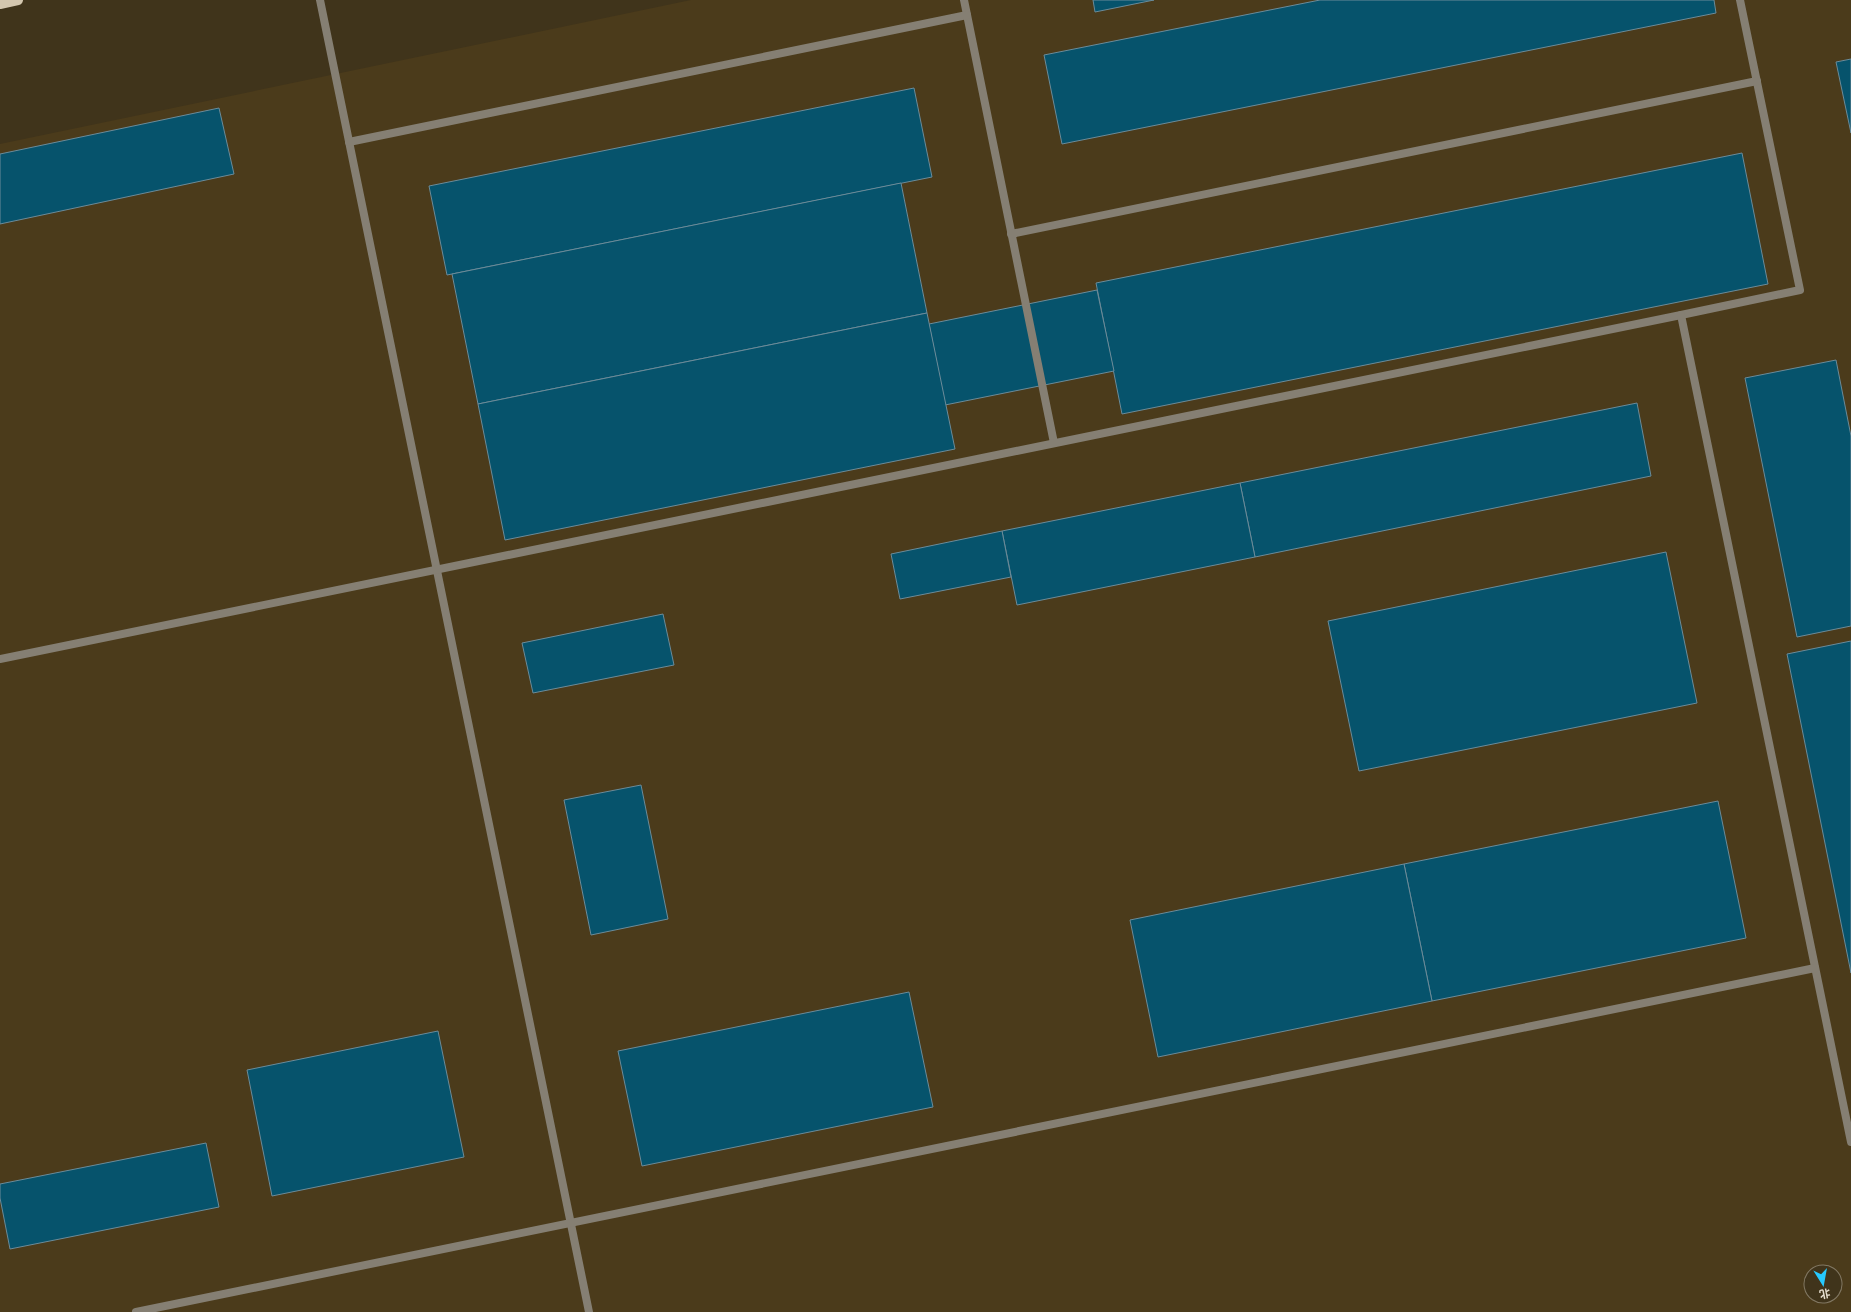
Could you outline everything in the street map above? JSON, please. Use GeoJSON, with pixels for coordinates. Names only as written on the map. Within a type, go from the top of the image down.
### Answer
{"type":"FeatureCollection","features":[{"type":"Feature","properties":{"kind":"main road"},"geometry":{"type":"LineString","coordinates":[[0,4],[18,0]]}},
{"type":"Feature","properties":{"kind":"lane"},"geometry":{"type":"LineString","coordinates":[[320,0],[589,1312]]}},
{"type":"Feature","properties":{"kind":"lane"},"geometry":{"type":"LineString","coordinates":[[964,0],[1054,443]]}},
{"type":"Feature","properties":{"kind":"lane"},"geometry":{"type":"LineString","coordinates":[[0,659],[1800,290],[1740,0]]}},
{"type":"Feature","properties":{"kind":"lane"},"geometry":{"type":"LineString","coordinates":[[349,142],[966,15]]}},
{"type":"Feature","properties":{"kind":"lane"},"geometry":{"type":"LineString","coordinates":[[1011,234],[1757,81]]}},
{"type":"Feature","properties":{"kind":"lane"},"geometry":{"type":"LineString","coordinates":[[1681,315],[1851,1142]]}},
{"type":"Feature","properties":{"kind":"lane"},"geometry":{"type":"LineString","coordinates":[[136,1312],[1815,968]]}},
{"type":"Feature","properties":{"kind":"shaded area"},"geometry":{"type":"Polygon","coordinates":[[[691,0],[1851,0],[1851,1312],[0,1312],[0,144],[691,0]]]}},
{"type":"Feature","properties":{"kind":"building"},"geometry":{"type":"Polygon","coordinates":[[[1093,0],[1154,0],[1095,12],[1093,0]]]}},
{"type":"Feature","properties":{"kind":"building"},"geometry":{"type":"Polygon","coordinates":[[[1320,0],[1714,0],[1716,13],[1062,144],[1044,55],[1320,0]]]}},
{"type":"Feature","properties":{"kind":"building"},"geometry":{"type":"Polygon","coordinates":[[[1851,59],[1851,133],[1836,62],[1851,59]]]}},
{"type":"Feature","properties":{"kind":"building"},"geometry":{"type":"Polygon","coordinates":[[[914,88],[932,177],[447,275],[429,186],[914,88]]]}},
{"type":"Feature","properties":{"kind":"building"},"geometry":{"type":"Polygon","coordinates":[[[219,108],[234,174],[0,224],[0,154],[219,108]]]}},
{"type":"Feature","properties":{"kind":"building"},"geometry":{"type":"Polygon","coordinates":[[[1742,153],[1768,284],[1122,414],[1096,283],[1742,153]]]}},
{"type":"Feature","properties":{"kind":"building"},"geometry":{"type":"Polygon","coordinates":[[[901,183],[927,313],[478,404],[452,274],[901,183]]]}},
{"type":"Feature","properties":{"kind":"building"},"geometry":{"type":"Polygon","coordinates":[[[1097,290],[1114,371],[945,405],[929,324],[1097,290]]]}},
{"type":"Feature","properties":{"kind":"building"},"geometry":{"type":"Polygon","coordinates":[[[927,313],[955,449],[505,540],[478,404],[927,313]]]}},
{"type":"Feature","properties":{"kind":"building"},"geometry":{"type":"Polygon","coordinates":[[[1836,360],[1851,436],[1851,626],[1797,637],[1745,378],[1836,360]]]}},
{"type":"Feature","properties":{"kind":"building"},"geometry":{"type":"Polygon","coordinates":[[[1637,403],[1651,476],[1255,557],[1240,483],[1637,403]]]}},
{"type":"Feature","properties":{"kind":"building"},"geometry":{"type":"Polygon","coordinates":[[[1240,483],[1255,557],[1017,605],[1002,531],[1240,483]]]}},
{"type":"Feature","properties":{"kind":"building"},"geometry":{"type":"Polygon","coordinates":[[[1002,531],[1011,577],[900,599],[891,554],[1002,531]]]}},
{"type":"Feature","properties":{"kind":"building"},"geometry":{"type":"Polygon","coordinates":[[[1666,552],[1697,703],[1359,771],[1328,621],[1666,552]]]}},
{"type":"Feature","properties":{"kind":"building"},"geometry":{"type":"Polygon","coordinates":[[[663,614],[674,665],[533,693],[522,643],[663,614]]]}},
{"type":"Feature","properties":{"kind":"building"},"geometry":{"type":"Polygon","coordinates":[[[1851,641],[1851,973],[1787,654],[1851,641]]]}},
{"type":"Feature","properties":{"kind":"building"},"geometry":{"type":"Polygon","coordinates":[[[641,785],[668,919],[591,935],[564,800],[641,785]]]}},
{"type":"Feature","properties":{"kind":"building"},"geometry":{"type":"Polygon","coordinates":[[[1718,801],[1746,938],[1432,1001],[1404,864],[1718,801]]]}},
{"type":"Feature","properties":{"kind":"building"},"geometry":{"type":"Polygon","coordinates":[[[1404,864],[1432,1001],[1158,1057],[1130,920],[1404,864]]]}},
{"type":"Feature","properties":{"kind":"building"},"geometry":{"type":"Polygon","coordinates":[[[909,992],[933,1107],[642,1166],[618,1051],[909,992]]]}},
{"type":"Feature","properties":{"kind":"building"},"geometry":{"type":"Polygon","coordinates":[[[438,1031],[464,1157],[272,1196],[247,1070],[438,1031]]]}},
{"type":"Feature","properties":{"kind":"building"},"geometry":{"type":"Polygon","coordinates":[[[206,1143],[219,1207],[10,1249],[0,1198],[0,1184],[206,1143]]]}}]}
